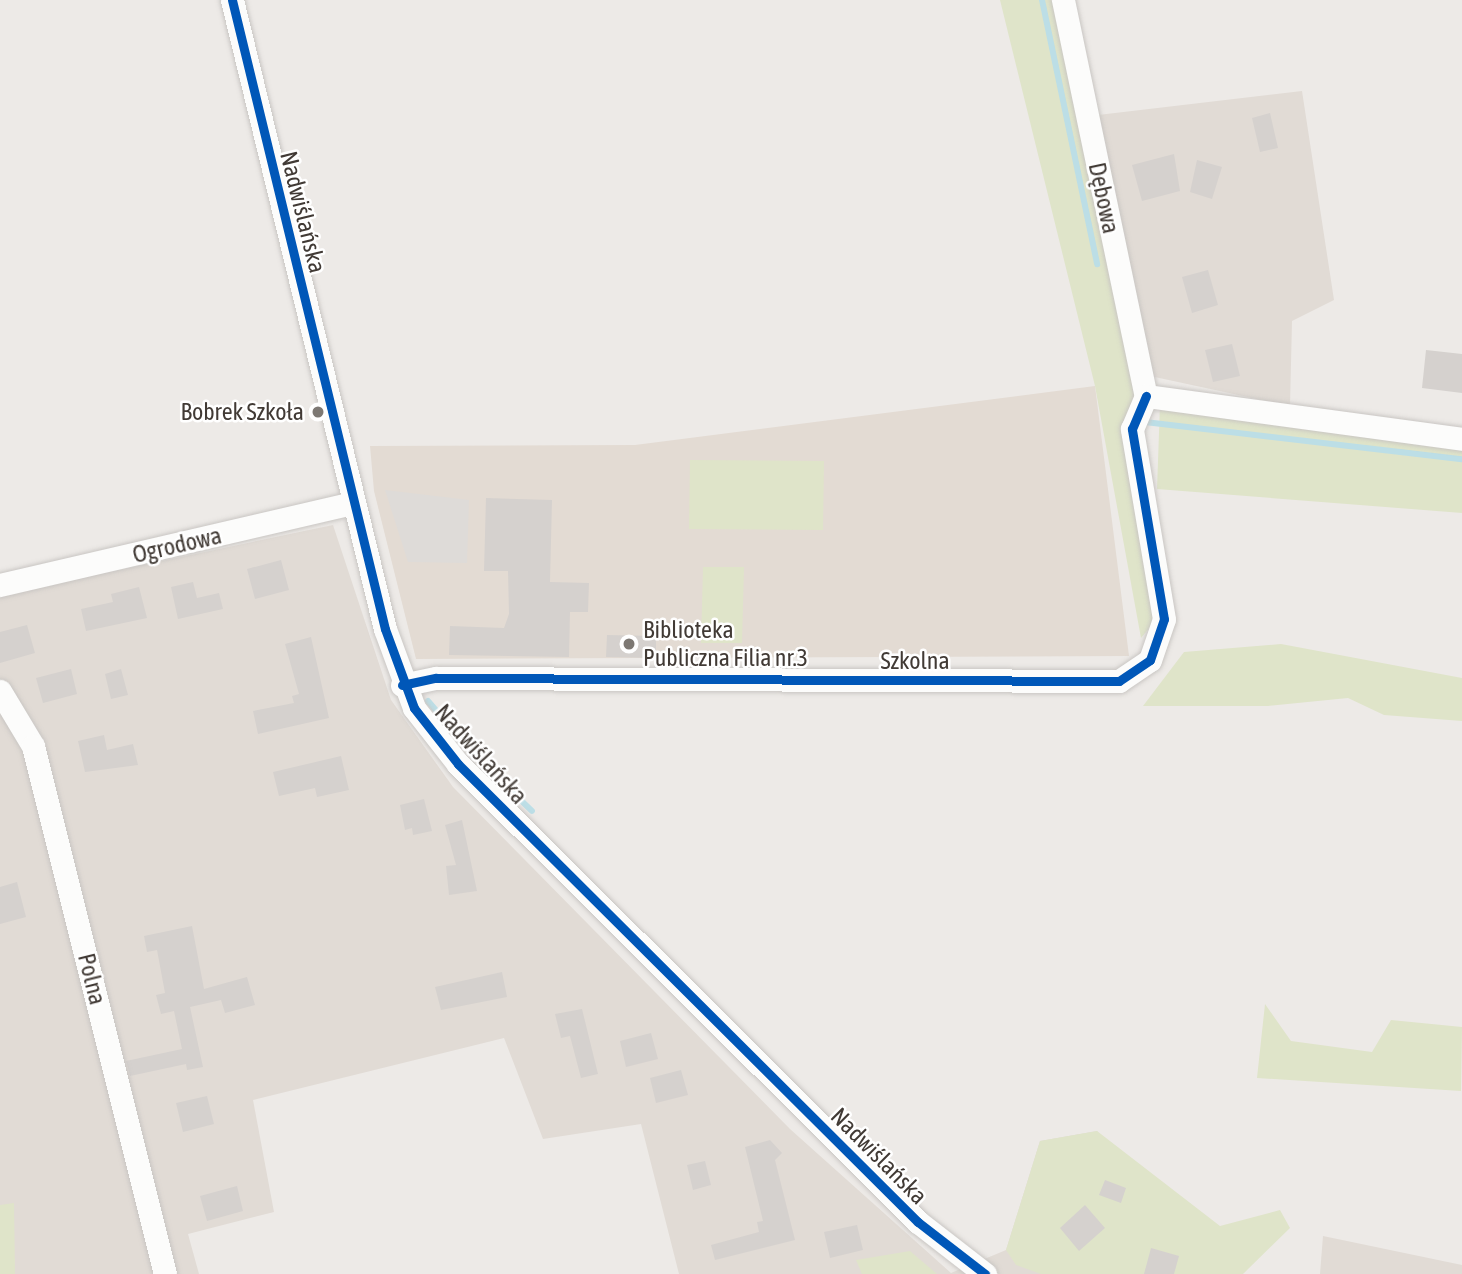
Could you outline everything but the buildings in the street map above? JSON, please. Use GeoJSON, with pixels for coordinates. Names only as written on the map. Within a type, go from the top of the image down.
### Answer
{"type":"FeatureCollection","features":[{"type":"Feature","properties":{"kind":"street","name":"Nadwiślańska"},"geometry":{"type":"LineString","coordinates":[[232,0],[353,503],[402,685],[458,764],[918,1222],[985,1274]]}},
{"type":"Feature","properties":{"kind":"street","name":"Dębowa"},"geometry":{"type":"LineString","coordinates":[[1063,0],[1146,396]]}},
{"type":"Feature","properties":{"kind":"street"},"geometry":{"type":"LineString","coordinates":[[1146,396],[1462,439]]}},
{"type":"Feature","properties":{"kind":"street","name":"Szkolna"},"geometry":{"type":"LineString","coordinates":[[402,685],[436,678],[1119,681],[1150,660],[1164,619],[1132,429],[1146,396]]}},
{"type":"Feature","properties":{"kind":"street","name":"Ogrodowa"},"geometry":{"type":"LineString","coordinates":[[0,585],[353,503]]}},
{"type":"Feature","properties":{"kind":"street","name":"Polna"},"geometry":{"type":"LineString","coordinates":[[0,691],[33,746],[165,1274]]}},
{"type":"Feature","properties":{"kind":"shaded area"},"geometry":{"type":"Polygon","coordinates":[[[1302,91],[1334,300],[1292,321],[1290,406],[1150,376],[1098,115],[1302,91]]]}},
{"type":"Feature","properties":{"kind":"shaded area"},"geometry":{"type":"Polygon","coordinates":[[[1095,386],[1129,656],[416,659],[374,491],[370,446],[635,445],[1095,386]]]}},
{"type":"Feature","properties":{"kind":"shaded area"},"geometry":{"type":"Polygon","coordinates":[[[385,490],[469,500],[467,563],[408,562],[385,490]]]}},
{"type":"Feature","properties":{"kind":"shaded area"},"geometry":{"type":"Polygon","coordinates":[[[333,525],[391,700],[453,787],[790,1129],[951,1273],[1006,1250],[1040,1141],[1097,1131],[1214,1274],[679,1274],[641,1124],[543,1139],[504,1038],[253,1100],[274,1212],[188,1234],[199,1274],[0,1274],[0,595],[333,525]]]}},
{"type":"Feature","properties":{"kind":"shaded area"},"geometry":{"type":"Polygon","coordinates":[[[1323,1236],[1462,1265],[1462,1274],[1320,1274],[1323,1236]]]}},
{"type":"Feature","properties":{"kind":"green space"},"geometry":{"type":"Polygon","coordinates":[[[1000,0],[1054,0],[1138,392],[1156,620],[1141,638],[1095,386],[1000,0]]]}},
{"type":"Feature","properties":{"kind":"green space"},"geometry":{"type":"Polygon","coordinates":[[[1160,405],[1462,449],[1462,513],[1157,489],[1160,405]]]}},
{"type":"Feature","properties":{"kind":"green space"},"geometry":{"type":"Polygon","coordinates":[[[690,460],[824,461],[823,530],[689,529],[690,460]]]}},
{"type":"Feature","properties":{"kind":"green space"},"geometry":{"type":"Polygon","coordinates":[[[703,567],[744,567],[742,643],[701,643],[703,567]]]}},
{"type":"Feature","properties":{"kind":"green space"},"geometry":{"type":"Polygon","coordinates":[[[1281,644],[1462,678],[1462,721],[1384,715],[1348,698],[1268,706],[1143,706],[1184,652],[1281,644]]]}},
{"type":"Feature","properties":{"kind":"green space"},"geometry":{"type":"Polygon","coordinates":[[[1265,1004],[1291,1041],[1372,1052],[1391,1020],[1462,1027],[1461,1091],[1257,1078],[1265,1004]]]}},
{"type":"Feature","properties":{"kind":"green space"},"geometry":{"type":"Polygon","coordinates":[[[1097,1131],[1220,1226],[1280,1210],[1290,1228],[1243,1274],[1041,1274],[1016,1265],[1006,1250],[1040,1141],[1097,1131]]]}},
{"type":"Feature","properties":{"kind":"green space"},"geometry":{"type":"Polygon","coordinates":[[[14,1203],[15,1274],[0,1274],[0,1205],[14,1203]]]}},
{"type":"Feature","properties":{"kind":"green space"},"geometry":{"type":"Polygon","coordinates":[[[910,1251],[937,1274],[862,1274],[856,1260],[910,1251]]]}},
{"type":"Feature","properties":{"kind":"waterway"},"geometry":{"type":"LineString","coordinates":[[1042,0],[1097,264]]}},
{"type":"Feature","properties":{"kind":"waterway"},"geometry":{"type":"LineString","coordinates":[[1145,422],[1462,459]]}},
{"type":"Feature","properties":{"kind":"waterway"},"geometry":{"type":"LineString","coordinates":[[428,701],[464,743]]}},
{"type":"Feature","properties":{"kind":"waterway"},"geometry":{"type":"LineString","coordinates":[[480,761],[532,811]]}},
{"type":"Feature","properties":{"kind":"cycle path"},"geometry":{"type":"LineString","coordinates":[[232,0],[385,629],[414,708],[458,764],[918,1222],[985,1274]]}},
{"type":"Feature","properties":{"kind":"cycle path"},"geometry":{"type":"LineString","coordinates":[[402,685],[436,678],[1119,681],[1150,660],[1164,619],[1132,429],[1146,396]]}},
{"type":"Feature","properties":{"kind":"place","name":"Bobrek Szkoła"},"geometry":{"type":"Point","coordinates":[318,412]}},
{"type":"Feature","properties":{"kind":"place","name":"Biblioteka Publiczna Filia nr.3"},"geometry":{"type":"Point","coordinates":[629,644]}}]}
